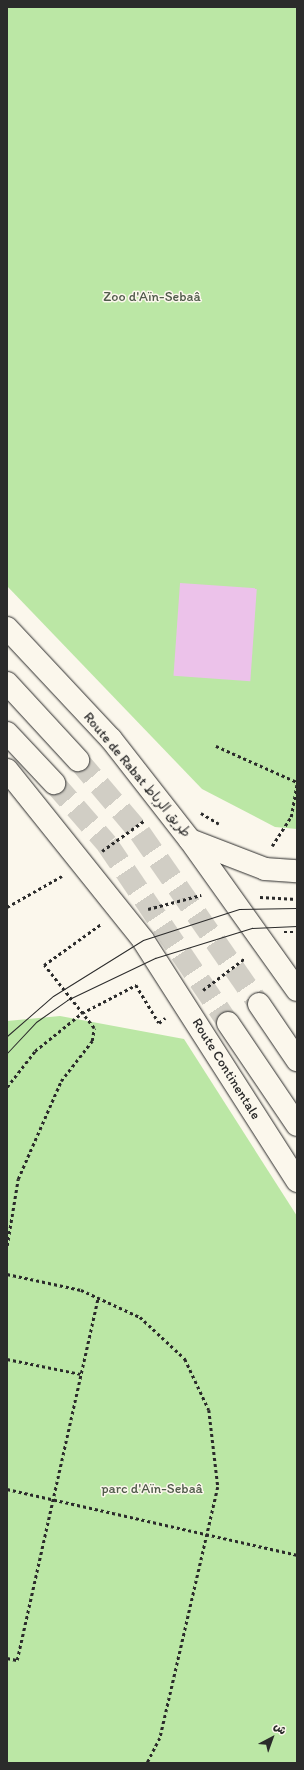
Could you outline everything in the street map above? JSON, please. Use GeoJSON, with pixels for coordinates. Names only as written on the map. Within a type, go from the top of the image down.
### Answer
{"type":"FeatureCollection","features":[{"type":"Feature","properties":{"kind":"main road","name":"Route de Rabat طريق الرباط"},"geometry":{"type":"LineString","coordinates":[[7,628],[111,739],[190,840],[265,869],[297,871]]}},
{"type":"Feature","properties":{"kind":"main road"},"geometry":{"type":"LineString","coordinates":[[7,683],[78,760]]}},
{"type":"Feature","properties":{"kind":"main road"},"geometry":{"type":"LineString","coordinates":[[7,733],[54,784]]}},
{"type":"Feature","properties":{"kind":"main road"},"geometry":{"type":"LineString","coordinates":[[7,770],[83,864]]}},
{"type":"Feature","properties":{"kind":"main road"},"geometry":{"type":"LineString","coordinates":[[190,840],[297,990]]}},
{"type":"Feature","properties":{"kind":"main road","name":"Route Continentale"},"geometry":{"type":"LineString","coordinates":[[83,864],[155,958],[297,1181]]}},
{"type":"Feature","properties":{"kind":"main road"},"geometry":{"type":"LineString","coordinates":[[259,1004],[297,1060]]}},
{"type":"Feature","properties":{"kind":"main road"},"geometry":{"type":"LineString","coordinates":[[228,1023],[297,1125]]}},
{"type":"Feature","properties":{"kind":"path"},"geometry":{"type":"LineString","coordinates":[[216,746],[297,782],[291,817],[268,853]]}},
{"type":"Feature","properties":{"kind":"path"},"geometry":{"type":"LineString","coordinates":[[7,908],[83,864]]}},
{"type":"Feature","properties":{"kind":"path"},"geometry":{"type":"LineString","coordinates":[[260,897],[297,899]]}},
{"type":"Feature","properties":{"kind":"path"},"geometry":{"type":"LineString","coordinates":[[7,1087],[35,1051],[82,1013],[136,985],[158,1023],[264,944],[268,940],[268,932],[297,932]]}},
{"type":"Feature","properties":{"kind":"path"},"geometry":{"type":"LineString","coordinates":[[7,1246],[18,1179],[61,1081],[92,1041],[94,1028],[82,1013]]}},
{"type":"Feature","properties":{"kind":"path"},"geometry":{"type":"LineString","coordinates":[[7,1274],[81,1290],[140,1317],[185,1359],[209,1410],[218,1487],[160,1738],[147,1763]]}},
{"type":"Feature","properties":{"kind":"path"},"geometry":{"type":"LineString","coordinates":[[7,1658],[17,1660],[98,1298]]}},
{"type":"Feature","properties":{"kind":"path"},"geometry":{"type":"LineString","coordinates":[[7,1359],[81,1374]]}},
{"type":"Feature","properties":{"kind":"path"},"geometry":{"type":"LineString","coordinates":[[7,1490],[297,1555]]}},
{"type":"Feature","properties":{"kind":"green space","name":"Zoo d'Aïn-Sebaâ"},"geometry":{"type":"Polygon","coordinates":[[[7,7],[297,7],[297,829],[275,827],[202,789],[7,586],[7,7]]]}},
{"type":"Feature","properties":{"kind":"green space","name":"parc d'Aïn-Sebaâ"},"geometry":{"type":"Polygon","coordinates":[[[60,1016],[184,1039],[297,1216],[297,1763],[7,1763],[7,1021],[60,1016]]]}},
{"type":"Feature","properties":{"kind":"building"},"geometry":{"type":"Polygon","coordinates":[[[180,583],[257,588],[250,681],[174,676],[180,583]]]}},
{"type":"Feature","properties":{"kind":"tunnel"},"geometry":{"type":"LineString","coordinates":[[78,760],[140,833],[259,1004]]}},
{"type":"Feature","properties":{"kind":"tunnel"},"geometry":{"type":"LineString","coordinates":[[54,783],[107,844],[228,1023]]}},
{"type":"Feature","properties":{"kind":"tram line"},"geometry":{"type":"LineString","coordinates":[[7,1036],[53,996],[143,940],[239,909],[297,908]]}},
{"type":"Feature","properties":{"kind":"tram line"},"geometry":{"type":"LineString","coordinates":[[7,1053],[36,1022],[67,1000],[155,958],[252,928],[297,926]]}}]}
